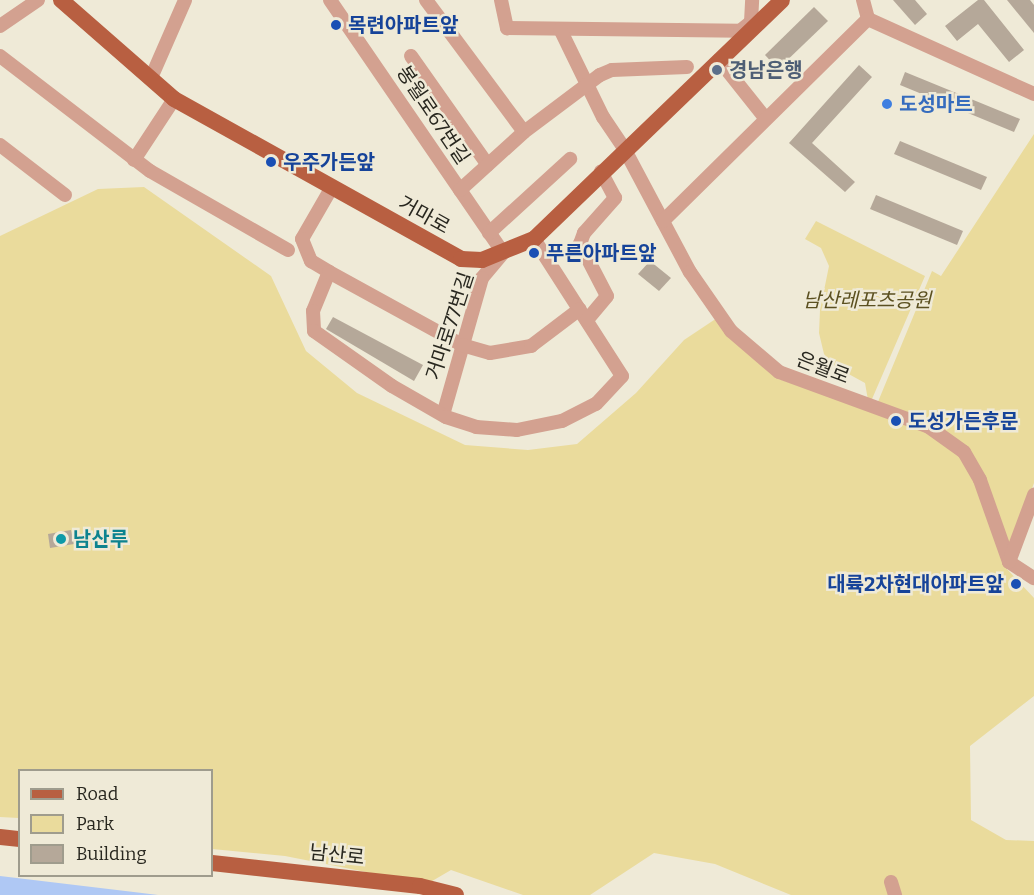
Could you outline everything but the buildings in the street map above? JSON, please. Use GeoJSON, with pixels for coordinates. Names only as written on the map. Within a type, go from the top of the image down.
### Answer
{"type":"FeatureCollection","features":[{"type":"Feature","properties":{"kind":"main road","name":"거마로"},"geometry":{"type":"LineString","coordinates":[[61,0],[174,99],[461,259],[482,260],[534,239],[719,60],[748,28],[782,0]]}},
{"type":"Feature","properties":{"kind":"main road"},"geometry":{"type":"LineString","coordinates":[[0,837],[18,839]]}},
{"type":"Feature","properties":{"kind":"main road"},"geometry":{"type":"LineString","coordinates":[[0,847],[18,848]]}},
{"type":"Feature","properties":{"kind":"main road","name":"남산로"},"geometry":{"type":"LineString","coordinates":[[213,863],[420,886],[456,895]]}},
{"type":"Feature","properties":{"kind":"main road","name":"남산로"},"geometry":{"type":"LineString","coordinates":[[213,870],[430,895]]}},
{"type":"Feature","properties":{"kind":"street"},"geometry":{"type":"LineString","coordinates":[[0,26],[38,0]]}},
{"type":"Feature","properties":{"kind":"street"},"geometry":{"type":"LineString","coordinates":[[151,78],[185,0]]}},
{"type":"Feature","properties":{"kind":"street","name":"봉월로67번길"},"geometry":{"type":"LineString","coordinates":[[330,0],[503,253]]}},
{"type":"Feature","properties":{"kind":"street"},"geometry":{"type":"LineString","coordinates":[[426,0],[524,132]]}},
{"type":"Feature","properties":{"kind":"street"},"geometry":{"type":"LineString","coordinates":[[501,0],[507,28],[740,31],[748,28],[752,0]]}},
{"type":"Feature","properties":{"kind":"street"},"geometry":{"type":"LineString","coordinates":[[863,0],[868,19]]}},
{"type":"Feature","properties":{"kind":"street"},"geometry":{"type":"LineString","coordinates":[[868,19],[1034,94]]}},
{"type":"Feature","properties":{"kind":"street"},"geometry":{"type":"LineString","coordinates":[[663,221],[868,19]]}},
{"type":"Feature","properties":{"kind":"street","name":"은월로"},"geometry":{"type":"LineString","coordinates":[[560,29],[586,84],[625,150],[690,272],[731,331],[779,372],[929,427],[964,452],[980,480],[1009,562]]}},
{"type":"Feature","properties":{"kind":"street"},"geometry":{"type":"LineString","coordinates":[[0,56],[134,160],[288,250]]}},
{"type":"Feature","properties":{"kind":"street"},"geometry":{"type":"LineString","coordinates":[[411,56],[488,165]]}},
{"type":"Feature","properties":{"kind":"street"},"geometry":{"type":"LineString","coordinates":[[719,60],[766,119]]}},
{"type":"Feature","properties":{"kind":"street"},"geometry":{"type":"LineString","coordinates":[[460,190],[524,132],[586,84],[612,70],[687,67]]}},
{"type":"Feature","properties":{"kind":"street"},"geometry":{"type":"LineString","coordinates":[[134,160],[174,99]]}},
{"type":"Feature","properties":{"kind":"street"},"geometry":{"type":"LineString","coordinates":[[0,145],[65,195]]}},
{"type":"Feature","properties":{"kind":"street"},"geometry":{"type":"LineString","coordinates":[[489,233],[570,159]]}},
{"type":"Feature","properties":{"kind":"street"},"geometry":{"type":"LineString","coordinates":[[332,187],[302,239],[311,261],[462,345],[490,353],[531,346],[584,315],[607,296],[580,244],[584,233],[615,198],[601,172]]}},
{"type":"Feature","properties":{"kind":"street"},"geometry":{"type":"LineString","coordinates":[[329,272],[313,311],[314,331],[443,416],[476,427],[517,430],[562,421],[596,404],[622,376],[534,239]]}},
{"type":"Feature","properties":{"kind":"street","name":"거마로77번길"},"geometry":{"type":"LineString","coordinates":[[443,416],[482,278],[503,253]]}},
{"type":"Feature","properties":{"kind":"street"},"geometry":{"type":"LineString","coordinates":[[1034,495],[1009,562],[1034,578]]}},
{"type":"Feature","properties":{"kind":"green space"},"geometry":{"type":"Polygon","coordinates":[[[1034,134],[1034,483],[1007,556],[980,480],[965,457],[1006,568],[1034,598],[1034,696],[970,746],[971,820],[1006,840],[1034,841],[1034,895],[791,895],[715,864],[654,853],[590,895],[523,895],[451,870],[427,884],[285,856],[213,849],[213,769],[18,769],[18,818],[0,817],[0,236],[98,189],[144,187],[271,276],[306,351],[357,393],[465,445],[528,450],[577,444],[636,393],[684,340],[720,316],[776,378],[925,429],[956,448],[929,427],[875,409],[932,271],[941,276],[1034,134]]]}},
{"type":"Feature","properties":{"kind":"green space","name":"남산레포츠공원"},"geometry":{"type":"Polygon","coordinates":[[[816,221],[925,276],[869,406],[865,383],[834,366],[824,354],[819,333],[820,310],[829,266],[821,248],[805,239],[816,221]]]}},
{"type":"Feature","properties":{"kind":"water"},"geometry":{"type":"Polygon","coordinates":[[[0,876],[142,893],[158,895],[0,895],[0,876]]]}},
{"type":"Feature","properties":{"kind":"place","name":"목련아파트앞"},"geometry":{"type":"Point","coordinates":[336,25]}},
{"type":"Feature","properties":{"kind":"place","name":"경남은행"},"geometry":{"type":"Point","coordinates":[717,70]}},
{"type":"Feature","properties":{"kind":"place","name":"도성마트"},"geometry":{"type":"Point","coordinates":[887,104]}},
{"type":"Feature","properties":{"kind":"place","name":"우주가든앞"},"geometry":{"type":"Point","coordinates":[271,162]}},
{"type":"Feature","properties":{"kind":"place","name":"푸른아파트앞"},"geometry":{"type":"Point","coordinates":[534,253]}},
{"type":"Feature","properties":{"kind":"place","name":"도성가든후문"},"geometry":{"type":"Point","coordinates":[896,421]}},
{"type":"Feature","properties":{"kind":"place","name":"남산루"},"geometry":{"type":"Point","coordinates":[61,539]}},
{"type":"Feature","properties":{"kind":"place","name":"대륙2차현대아파트앞"},"geometry":{"type":"Point","coordinates":[1016,584]}}]}
